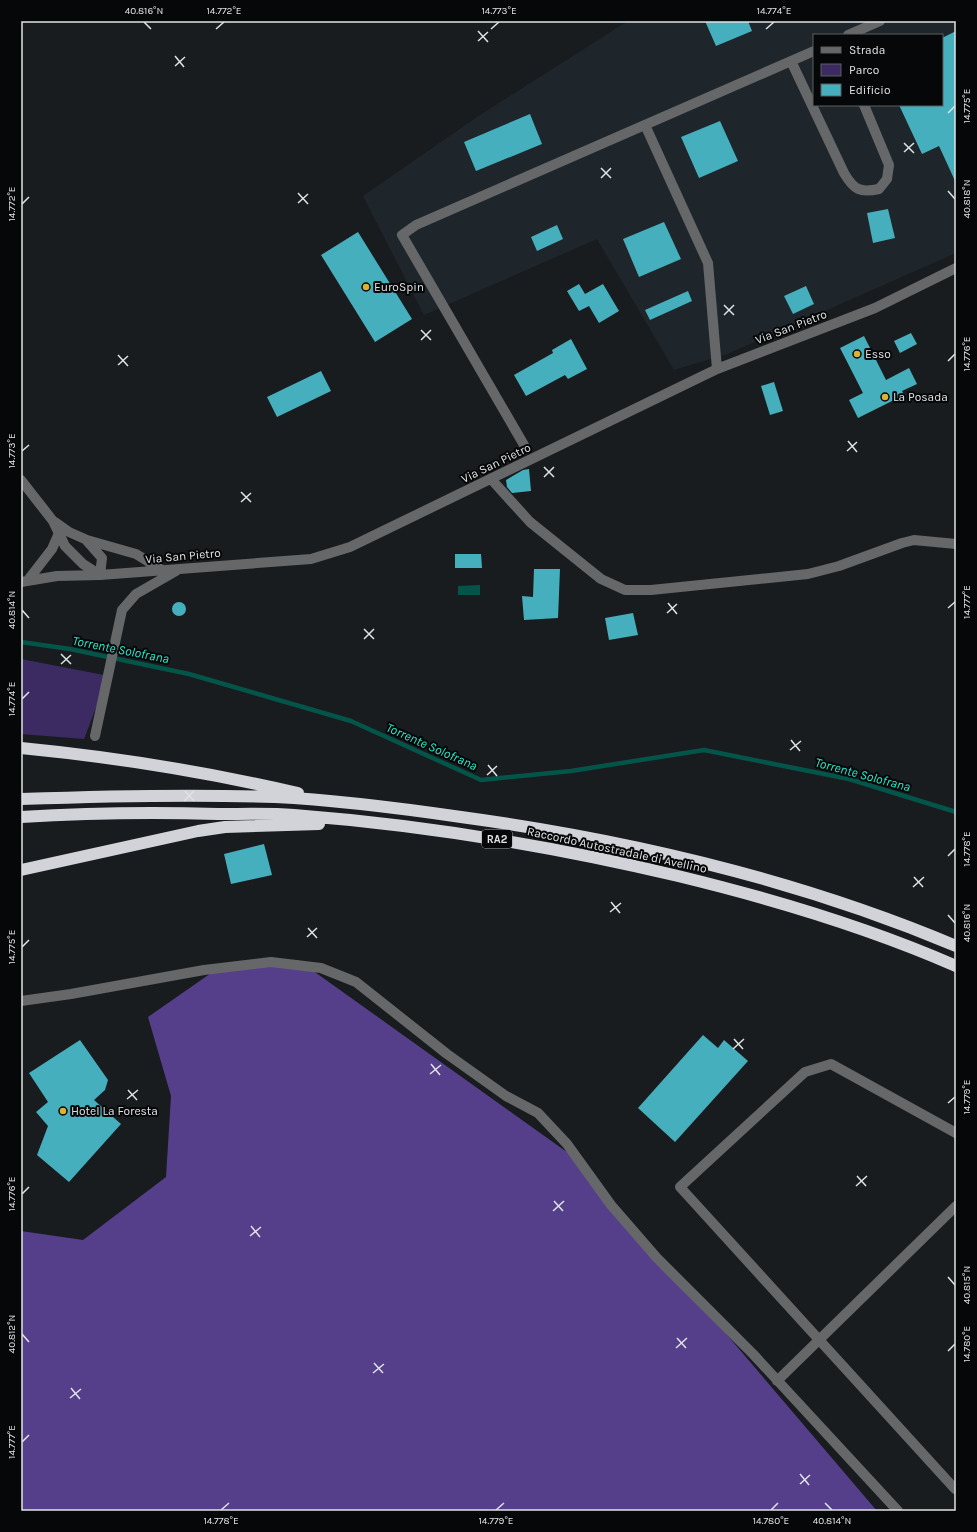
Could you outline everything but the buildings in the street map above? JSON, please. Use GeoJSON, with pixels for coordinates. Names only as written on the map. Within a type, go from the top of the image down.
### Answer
{"type":"FeatureCollection","features":[{"type":"Feature","properties":{"kind":"highway"},"geometry":{"type":"LineString","coordinates":[[21,748],[117,760],[240,780],[338,802]]}},
{"type":"Feature","properties":{"kind":"highway","name":"Raccordo Autostradale di Avellino"},"geometry":{"type":"LineString","coordinates":[[21,799],[102,796],[277,797],[397,808],[513,824],[630,846],[805,892],[889,920],[956,946]]}},
{"type":"Feature","properties":{"kind":"highway","name":"Raccordo Autostradale di Avellino"},"geometry":{"type":"LineString","coordinates":[[21,817],[67,814],[210,813],[293,815],[503,840],[614,861],[733,890],[844,923],[920,950],[956,966]]}},
{"type":"Feature","properties":{"kind":"highway"},"geometry":{"type":"LineString","coordinates":[[21,870],[168,836],[225,827],[367,823]]}},
{"type":"Feature","properties":{"kind":"street"},"geometry":{"type":"LineString","coordinates":[[850,34],[880,21]]}},
{"type":"Feature","properties":{"kind":"street"},"geometry":{"type":"LineString","coordinates":[[524,445],[402,235],[416,225],[813,51]]}},
{"type":"Feature","properties":{"kind":"street"},"geometry":{"type":"LineString","coordinates":[[791,61],[844,173],[851,185],[866,192],[879,189],[887,179],[888,165],[864,106]]}},
{"type":"Feature","properties":{"kind":"street"},"geometry":{"type":"LineString","coordinates":[[645,125],[708,263],[718,369]]}},
{"type":"Feature","properties":{"kind":"street","name":"Via San Pietro"},"geometry":{"type":"LineString","coordinates":[[25,581],[56,576],[100,575],[311,559],[350,546],[718,369],[875,308],[956,268]]}},
{"type":"Feature","properties":{"kind":"street"},"geometry":{"type":"LineString","coordinates":[[491,479],[530,522],[601,579],[625,590],[651,590],[808,574],[839,566],[914,540],[956,544]]}},
{"type":"Feature","properties":{"kind":"street"},"geometry":{"type":"LineString","coordinates":[[21,480],[53,521],[66,546],[82,564],[100,575],[102,558],[87,540]]}},
{"type":"Feature","properties":{"kind":"street"},"geometry":{"type":"LineString","coordinates":[[53,521],[69,532],[87,540],[136,554],[162,570]]}},
{"type":"Feature","properties":{"kind":"street"},"geometry":{"type":"LineString","coordinates":[[25,581],[52,549],[59,533]]}},
{"type":"Feature","properties":{"kind":"street"},"geometry":{"type":"LineString","coordinates":[[95,736],[122,610],[136,594],[180,569]]}},
{"type":"Feature","properties":{"kind":"street"},"geometry":{"type":"LineString","coordinates":[[21,1001],[204,970],[272,962],[321,968],[356,982],[447,1054],[506,1096],[538,1113],[567,1144],[611,1205],[657,1258],[753,1354],[898,1511]]}},
{"type":"Feature","properties":{"kind":"street"},"geometry":{"type":"LineString","coordinates":[[956,1133],[832,1064],[805,1072],[680,1187],[955,1489],[956,1488]]}},
{"type":"Feature","properties":{"kind":"street"},"geometry":{"type":"LineString","coordinates":[[778,1381],[956,1206]]}},
{"type":"Feature","properties":{"kind":"shaded area"},"geometry":{"type":"Polygon","coordinates":[[[628,21],[956,21],[956,253],[727,354],[674,370],[597,239],[424,315],[363,196],[477,117],[628,21]]]}},
{"type":"Feature","properties":{"kind":"shaded area"},"geometry":{"type":"Polygon","coordinates":[[[480,585],[480,595],[458,595],[458,586],[480,585]]]}},
{"type":"Feature","properties":{"kind":"shaded area"},"geometry":{"type":"Polygon","coordinates":[[[298,960],[578,1160],[877,1511],[21,1511],[21,1231],[83,1240],[166,1177],[171,1096],[148,1017],[214,971],[298,960]]]}},
{"type":"Feature","properties":{"kind":"green space"},"geometry":{"type":"Polygon","coordinates":[[[21,659],[104,675],[102,692],[84,739],[21,734],[21,659]]]}},
{"type":"Feature","properties":{"kind":"waterway","name":"Torrente Solofrana"},"geometry":{"type":"LineString","coordinates":[[21,642],[70,649],[189,674],[351,721],[481,780],[571,771],[704,750],[849,779],[956,812]]}},
{"type":"Feature","properties":{"kind":"place","name":"EuroSpin"},"geometry":{"type":"Point","coordinates":[366,287]}},
{"type":"Feature","properties":{"kind":"place","name":"Esso"},"geometry":{"type":"Point","coordinates":[857,354]}},
{"type":"Feature","properties":{"kind":"place","name":"La Posada"},"geometry":{"type":"Point","coordinates":[885,397]}},
{"type":"Feature","properties":{"kind":"place","name":"Hotel La Foresta"},"geometry":{"type":"Point","coordinates":[63,1111]}}]}
